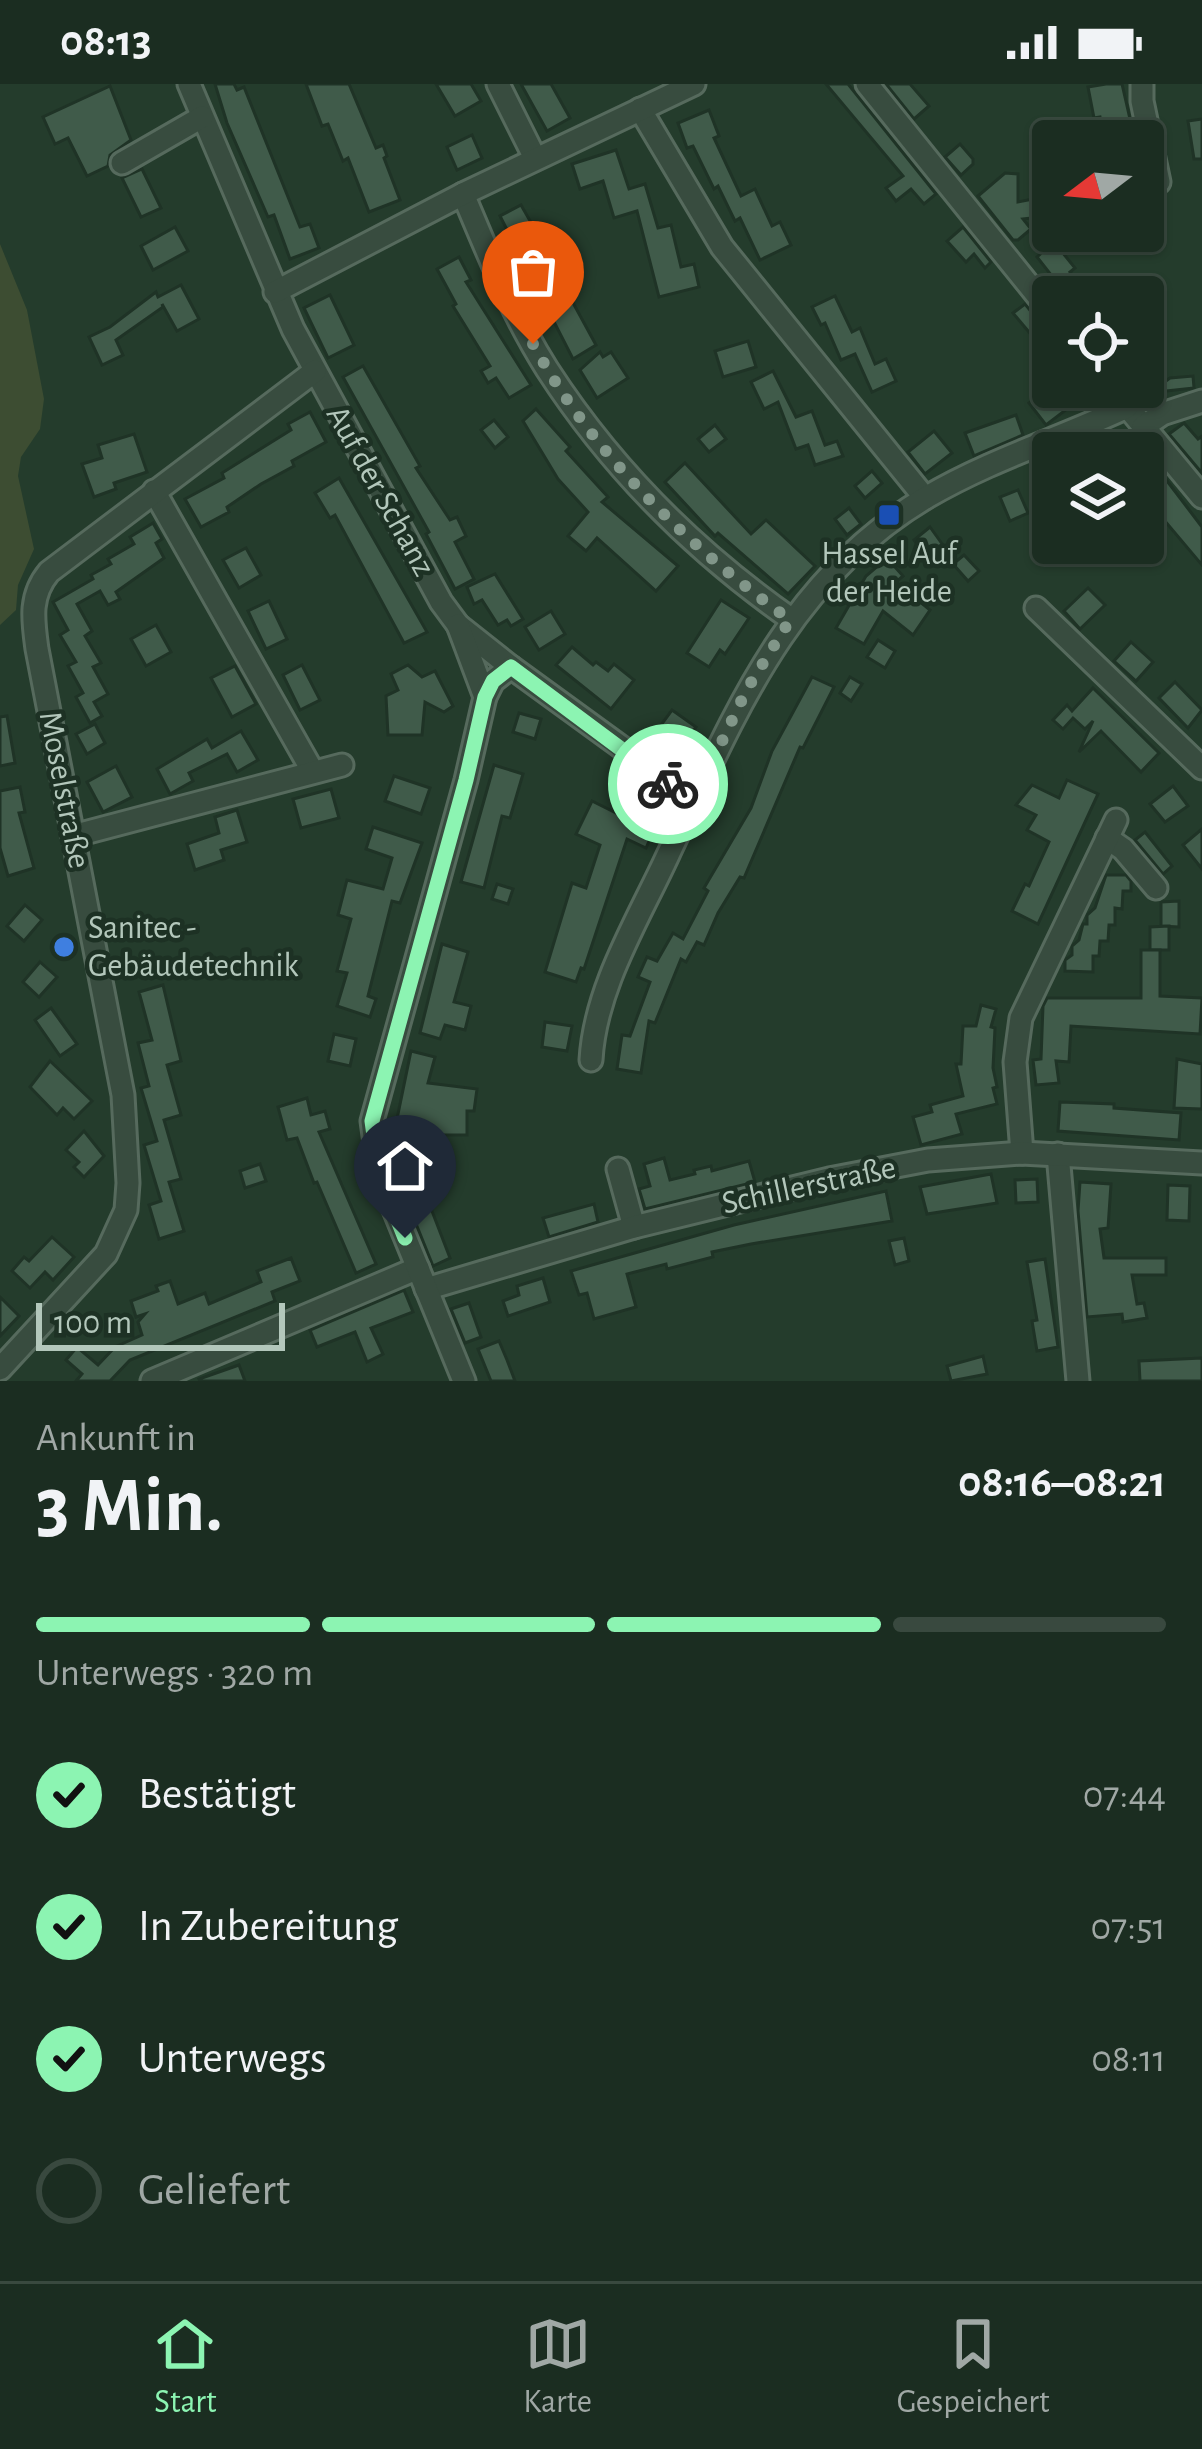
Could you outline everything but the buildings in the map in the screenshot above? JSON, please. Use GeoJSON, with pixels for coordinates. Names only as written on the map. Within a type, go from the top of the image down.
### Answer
{"type":"FeatureCollection","features":[{"type":"Feature","properties":{"kind":"street","name":"Auf der Schanz"},"geometry":{"type":"LineString","coordinates":[[189,84],[275,292],[408,544],[458,625],[694,800]]}},
{"type":"Feature","properties":{"kind":"street"},"geometry":{"type":"LineString","coordinates":[[498,84],[535,158]]}},
{"type":"Feature","properties":{"kind":"street"},"geometry":{"type":"LineString","coordinates":[[275,292],[535,158],[694,84]]}},
{"type":"Feature","properties":{"kind":"street"},"geometry":{"type":"LineString","coordinates":[[867,84],[1032,289]]}},
{"type":"Feature","properties":{"kind":"street"},"geometry":{"type":"LineString","coordinates":[[1142,84],[1146,120]]}},
{"type":"Feature","properties":{"kind":"street"},"geometry":{"type":"LineString","coordinates":[[640,109],[722,247],[926,498]]}},
{"type":"Feature","properties":{"kind":"street"},"geometry":{"type":"LineString","coordinates":[[122,163],[202,118]]}},
{"type":"Feature","properties":{"kind":"street"},"geometry":{"type":"LineString","coordinates":[[463,194],[537,352],[608,454],[700,549],[790,620]]}},
{"type":"Feature","properties":{"kind":"street","name":"Moselstraße"},"geometry":{"type":"LineString","coordinates":[[0,1370],[88,1277],[106,1254],[126,1210],[123,1095],[37,649],[34,601],[39,584],[315,371]]}},
{"type":"Feature","properties":{"kind":"street"},"geometry":{"type":"LineString","coordinates":[[1143,428],[1162,414],[1202,401]]}},
{"type":"Feature","properties":{"kind":"street"},"geometry":{"type":"LineString","coordinates":[[591,1060],[603,1000],[747,689],[790,620],[858,548],[926,498],[1125,408]]}},
{"type":"Feature","properties":{"kind":"street"},"geometry":{"type":"LineString","coordinates":[[1128,408],[1202,497]]}},
{"type":"Feature","properties":{"kind":"street"},"geometry":{"type":"LineString","coordinates":[[154,491],[313,772]]}},
{"type":"Feature","properties":{"kind":"street"},"geometry":{"type":"LineString","coordinates":[[1036,608],[1202,768]]}},
{"type":"Feature","properties":{"kind":"street"},"geometry":{"type":"LineString","coordinates":[[458,625],[485,697]]}},
{"type":"Feature","properties":{"kind":"street"},"geometry":{"type":"LineString","coordinates":[[464,1381],[379,1173],[372,1121],[485,697],[493,681],[511,667]]}},
{"type":"Feature","properties":{"kind":"street"},"geometry":{"type":"LineString","coordinates":[[73,836],[342,765]]}},
{"type":"Feature","properties":{"kind":"street"},"geometry":{"type":"LineString","coordinates":[[1022,1153],[1015,1062],[1021,1018],[1111,829],[1156,888]]}},
{"type":"Feature","properties":{"kind":"street","name":"Schillerstraße"},"geometry":{"type":"LineString","coordinates":[[152,1381],[422,1278],[884,1168],[1022,1153],[1202,1163]]}},
{"type":"Feature","properties":{"kind":"street"},"geometry":{"type":"LineString","coordinates":[[1058,1154],[1078,1381]]}},
{"type":"Feature","properties":{"kind":"street"},"geometry":{"type":"LineString","coordinates":[[618,1169],[634,1227]]}},
{"type":"Feature","properties":{"kind":"green space"},"geometry":{"type":"Polygon","coordinates":[[[0,244],[27,310],[44,399],[40,429],[21,457],[18,476],[34,549],[18,585],[16,610],[0,625],[0,244]]]}},
{"type":"Feature","properties":{"kind":"way so far"},"geometry":{"type":"LineString","coordinates":[[533,344],[608,454],[653,503],[700,549],[790,620],[747,689],[694,800],[668,784]]}},
{"type":"Feature","properties":{"kind":"place","name":"Hassel Auf der Heide"},"geometry":{"type":"Point","coordinates":[889,515]}},
{"type":"Feature","properties":{"kind":"place","name":"Sanitec - Gebäudetechnik"},"geometry":{"type":"Point","coordinates":[64,947]}},
{"type":"Feature","properties":{"kind":"route"},"geometry":{"type":"LineString","coordinates":[[405,1238],[379,1173],[372,1121],[493,681],[511,667],[668,784]]}}]}
